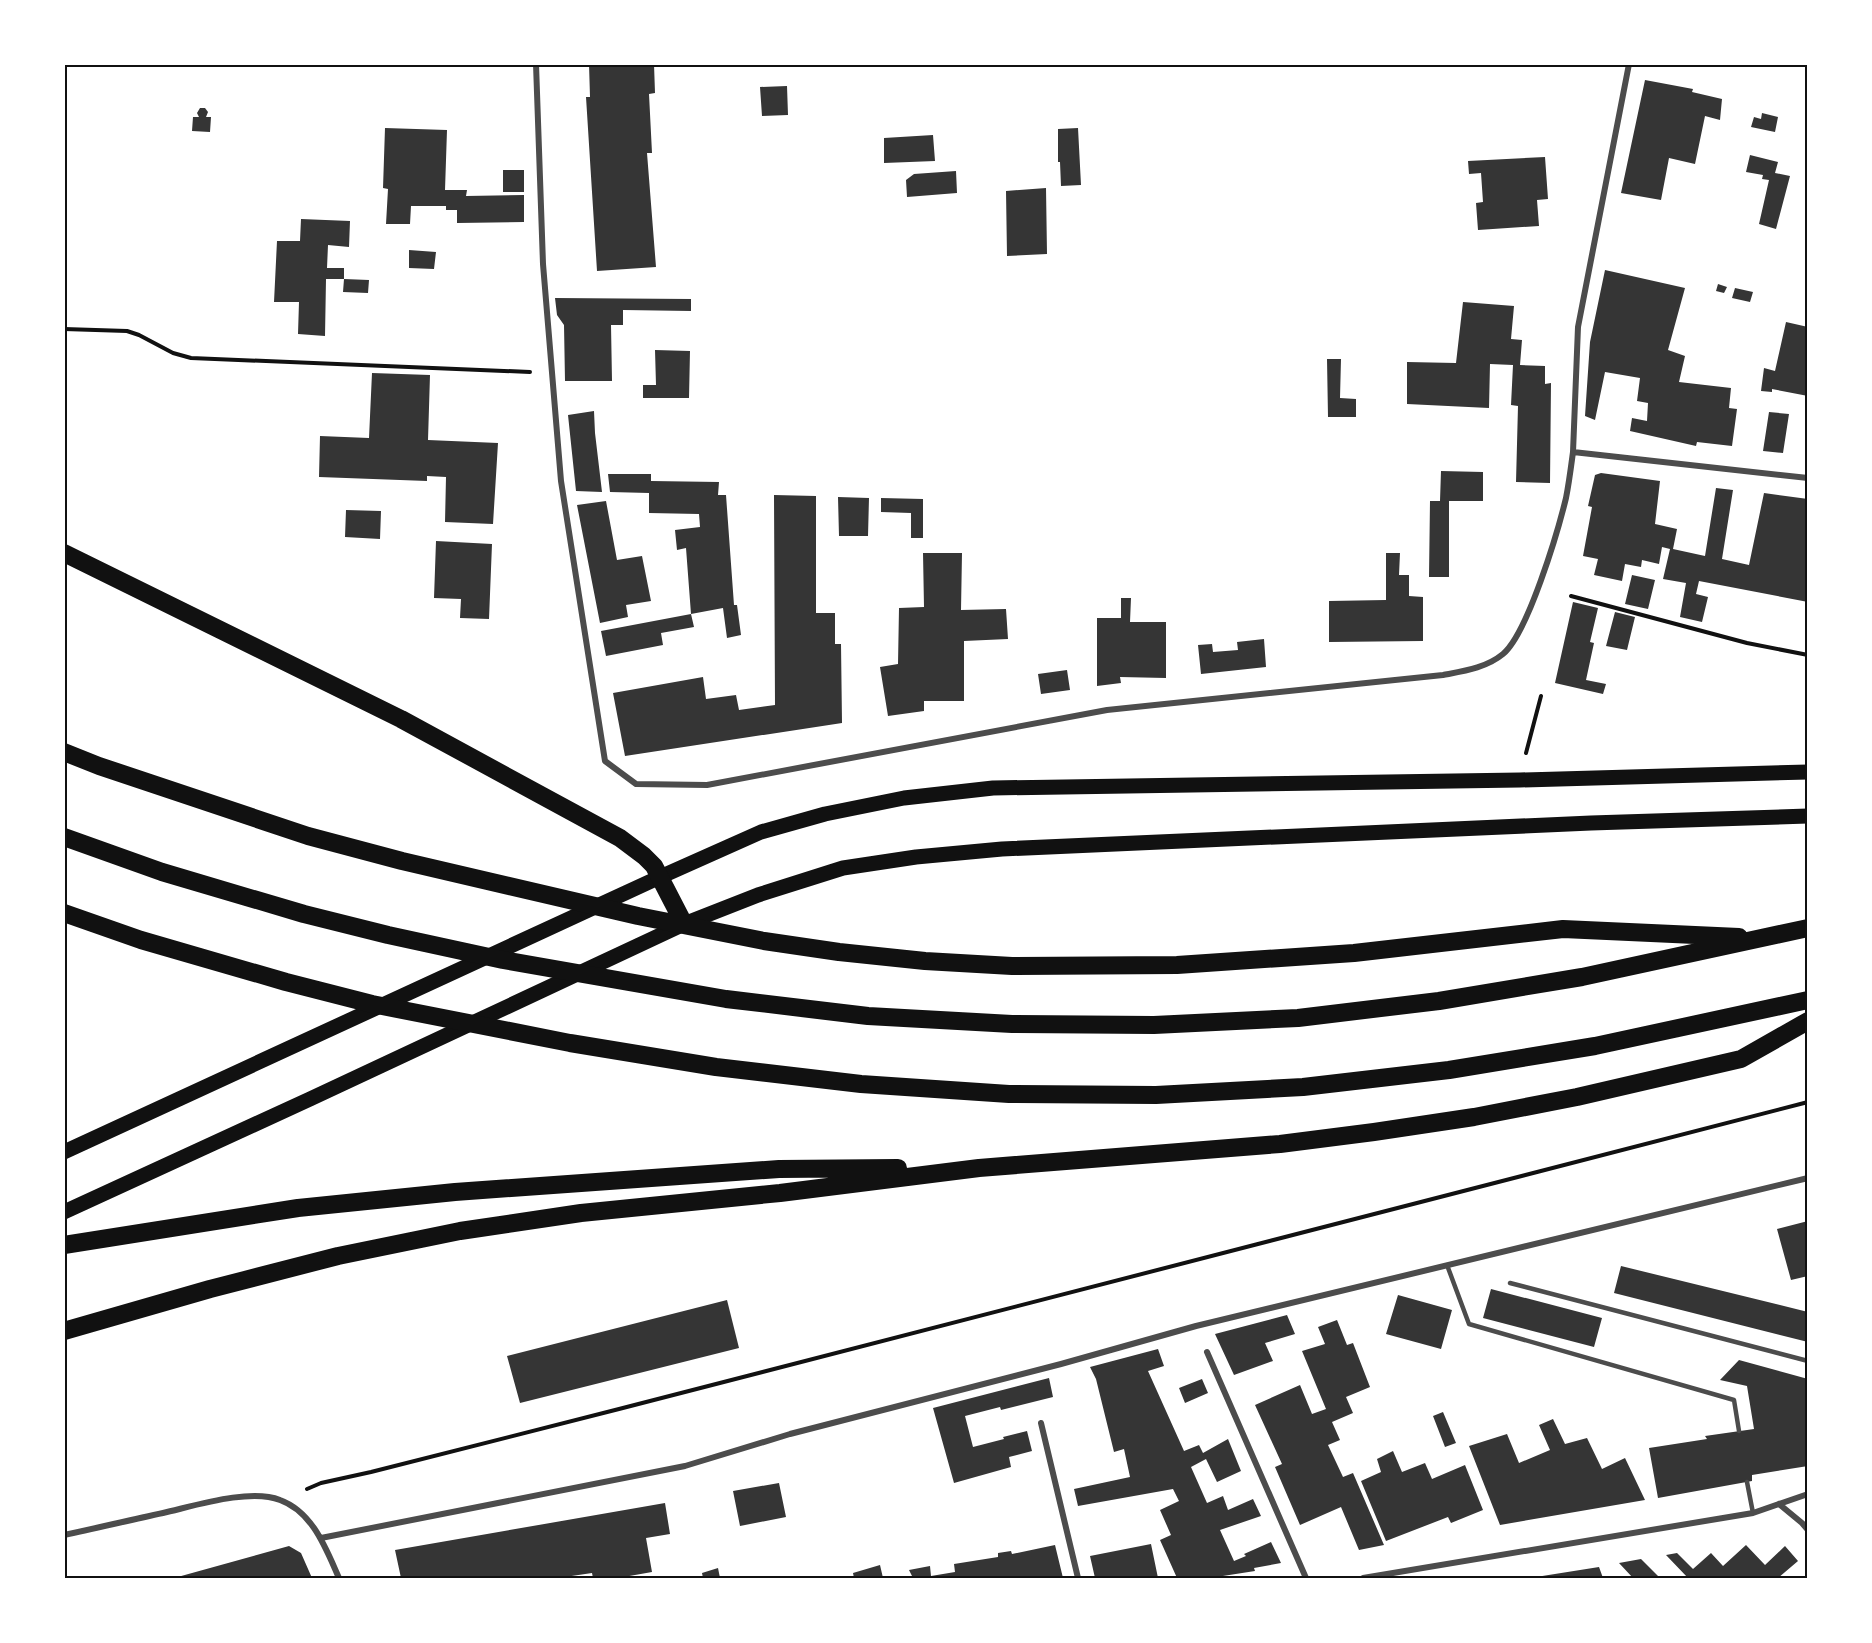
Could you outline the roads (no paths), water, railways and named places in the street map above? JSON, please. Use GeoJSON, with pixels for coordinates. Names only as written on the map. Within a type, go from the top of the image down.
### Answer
{"type":"FeatureCollection","features":[{"type":"Feature","properties":{"kind":"highway"},"geometry":{"type":"LineString","coordinates":[[64,553],[401,719],[620,838],[654,866],[684,924]]}},
{"type":"Feature","properties":{"kind":"highway"},"geometry":{"type":"LineString","coordinates":[[64,752],[99,766],[308,836],[402,861],[638,916],[764,941],[839,952],[925,961],[1012,966],[1178,965],[1354,953],[1563,929],[1764,938]]}},
{"type":"Feature","properties":{"kind":"highway"},"geometry":{"type":"LineString","coordinates":[[64,837],[162,872],[304,914],[503,960],[704,995],[856,1015],[1012,1024],[1154,1025],[1298,1018],[1439,1000],[1582,977],[1808,928]]}},
{"type":"Feature","properties":{"kind":"highway"},"geometry":{"type":"LineString","coordinates":[[64,913],[141,940],[286,982],[372,1004],[570,1043],[716,1067],[861,1084],[1009,1094],[1156,1095],[1303,1087],[1438,1071],[1595,1046],[1808,1000]]}},
{"type":"Feature","properties":{"kind":"highway"},"geometry":{"type":"LineString","coordinates":[[64,1331],[210,1289],[317,1262],[460,1231],[592,1212],[780,1193],[979,1168],[1280,1144],[1474,1117],[1577,1097],[1741,1059],[1808,1021]]}},
{"type":"Feature","properties":{"kind":"highway"},"geometry":{"type":"LineString","coordinates":[[64,1245],[298,1208],[455,1192],[779,1169],[979,1168]]}},
{"type":"Feature","properties":{"kind":"main road"},"geometry":{"type":"LineString","coordinates":[[64,1152],[761,832],[825,814],[904,798],[993,788],[1532,780],[1808,772]]}},
{"type":"Feature","properties":{"kind":"main road"},"geometry":{"type":"LineString","coordinates":[[64,1212],[684,924],[758,895],[843,868],[916,857],[1002,849],[1591,823],[1808,816]]}},
{"type":"Feature","properties":{"kind":"street"},"geometry":{"type":"LineString","coordinates":[[536,64],[543,264],[561,481],[605,761],[636,784],[707,785],[1107,710],[1443,675],[1478,668],[1503,653],[1528,614],[1566,498],[1573,452],[1578,327],[1629,64]]}},
{"type":"Feature","properties":{"kind":"street"},"geometry":{"type":"LineString","coordinates":[[1573,452],[1808,478]]}},
{"type":"Feature","properties":{"kind":"street"},"geometry":{"type":"LineString","coordinates":[[321,1538],[685,1466],[790,1434],[1061,1364],[1196,1326],[1808,1178]]}},
{"type":"Feature","properties":{"kind":"street"},"geometry":{"type":"LineString","coordinates":[[1207,1352],[1306,1578]]}},
{"type":"Feature","properties":{"kind":"street"},"geometry":{"type":"LineString","coordinates":[[1041,1423],[1078,1578]]}},
{"type":"Feature","properties":{"kind":"street"},"geometry":{"type":"LineString","coordinates":[[1363,1578],[1753,1513],[1808,1494]]}},
{"type":"Feature","properties":{"kind":"street"},"geometry":{"type":"LineString","coordinates":[[64,1535],[229,1498],[261,1497],[280,1500],[300,1513],[321,1538],[339,1578]]}},
{"type":"Feature","properties":{"kind":"street"},"geometry":{"type":"LineString","coordinates":[[1779,1504],[1808,1530]]}},
{"type":"Feature","properties":{"kind":"lane"},"geometry":{"type":"LineString","coordinates":[[1447,1265],[1469,1324],[1734,1400],[1739,1431]]}},
{"type":"Feature","properties":{"kind":"lane"},"geometry":{"type":"LineString","coordinates":[[1510,1283],[1808,1361]]}},
{"type":"Feature","properties":{"kind":"lane"},"geometry":{"type":"LineString","coordinates":[[1747,1482],[1753,1513]]}}]}
